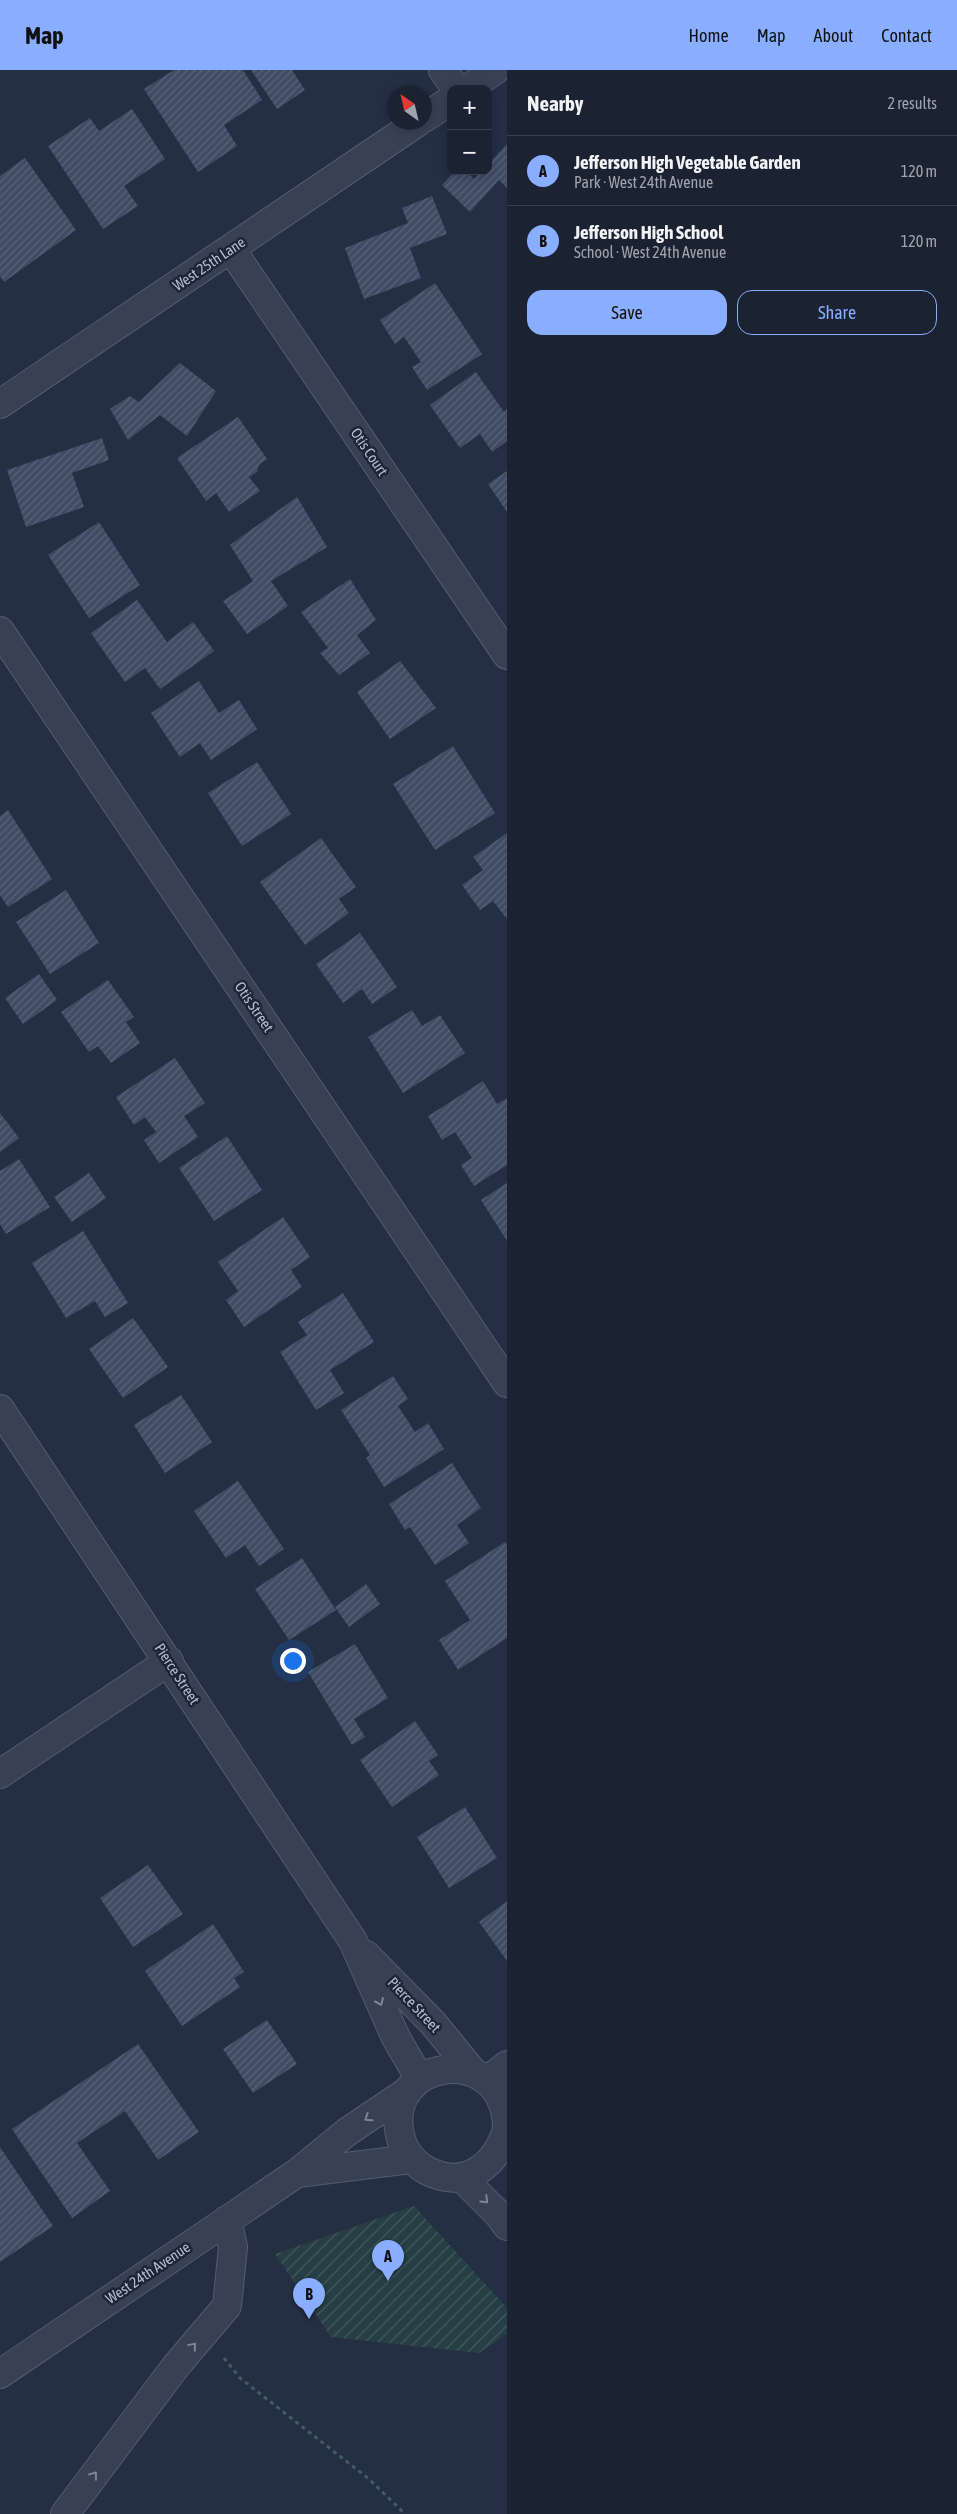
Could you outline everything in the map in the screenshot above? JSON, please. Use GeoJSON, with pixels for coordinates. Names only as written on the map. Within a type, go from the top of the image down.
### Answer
{"type":"FeatureCollection","features":[{"type":"Feature","properties":{"kind":"street"},"geometry":{"type":"LineString","coordinates":[[443,70],[453,85]]}},
{"type":"Feature","properties":{"kind":"street"},"geometry":{"type":"LineString","coordinates":[[474,85],[495,70]]}},
{"type":"Feature","properties":{"kind":"street"},"geometry":{"type":"LineString","coordinates":[[432,113],[447,103]]}},
{"type":"Feature","properties":{"kind":"street","name":"West 25th Lane"},"geometry":{"type":"LineString","coordinates":[[0,404],[406,130]]}},
{"type":"Feature","properties":{"kind":"street","name":"Otis Court"},"geometry":{"type":"LineString","coordinates":[[231,249],[507,655]]}},
{"type":"Feature","properties":{"kind":"street","name":"Otis Street"},"geometry":{"type":"LineString","coordinates":[[0,631],[507,1383]]}},
{"type":"Feature","properties":{"kind":"street","name":"Pierce Street"},"geometry":{"type":"LineString","coordinates":[[0,1408],[353,1941],[396,2038],[414,2085]]}},
{"type":"Feature","properties":{"kind":"street"},"geometry":{"type":"LineString","coordinates":[[0,1774],[169,1661]]}},
{"type":"Feature","properties":{"kind":"street","name":"Pierce Street"},"geometry":{"type":"LineString","coordinates":[[353,1941],[432,2023],[489,2072]]}},
{"type":"Feature","properties":{"kind":"street"},"geometry":{"type":"LineString","coordinates":[[454,2068],[489,2072],[500,2094],[507,2118],[502,2145],[492,2160],[478,2171],[461,2177],[443,2177],[426,2170],[412,2159],[402,2144],[398,2126],[400,2107],[414,2085],[436,2070],[454,2068]]}},
{"type":"Feature","properties":{"kind":"street","name":"West 24th Avenue"},"geometry":{"type":"LineString","coordinates":[[0,2374],[298,2173],[347,2132],[414,2085]]}},
{"type":"Feature","properties":{"kind":"street","name":"West 24th Avenue"},"geometry":{"type":"LineString","coordinates":[[298,2173],[412,2159]]}},
{"type":"Feature","properties":{"kind":"street"},"geometry":{"type":"LineString","coordinates":[[461,2177],[500,2215],[507,2226]]}},
{"type":"Feature","properties":{"kind":"street"},"geometry":{"type":"LineString","coordinates":[[64,2514],[227,2306],[233,2247],[227,2220]]}},
{"type":"Feature","properties":{"kind":"path"},"geometry":{"type":"LineString","coordinates":[[204,2333],[240,2378],[369,2479],[405,2514]]}},
{"type":"Feature","properties":{"kind":"green space"},"geometry":{"type":"Polygon","coordinates":[[[414,2206],[507,2308],[507,2334],[479,2353],[331,2337],[275,2254],[414,2206]]]}},
{"type":"Feature","properties":{"kind":"building"},"geometry":{"type":"Polygon","coordinates":[[[174,70],[243,70],[262,100],[224,125],[237,146],[198,172],[144,89],[174,70]]]}},
{"type":"Feature","properties":{"kind":"building"},"geometry":{"type":"Polygon","coordinates":[[[251,70],[292,70],[305,90],[277,109],[251,70]]]}},
{"type":"Feature","properties":{"kind":"building"},"geometry":{"type":"Polygon","coordinates":[[[132,109],[165,159],[124,186],[138,206],[103,229],[48,146],[90,118],[99,131],[132,109]]]}},
{"type":"Feature","properties":{"kind":"building"},"geometry":{"type":"Polygon","coordinates":[[[507,144],[507,188],[499,180],[470,212],[442,185],[451,175],[470,175],[474,179],[478,175],[492,175],[492,160],[507,144]]]}},
{"type":"Feature","properties":{"kind":"building"},"geometry":{"type":"Polygon","coordinates":[[[25,158],[76,230],[4,282],[0,276],[0,176],[25,158]]]}},
{"type":"Feature","properties":{"kind":"building"},"geometry":{"type":"Polygon","coordinates":[[[432,196],[447,234],[410,248],[421,278],[364,299],[345,248],[408,223],[402,208],[432,196]]]}},
{"type":"Feature","properties":{"kind":"building"},"geometry":{"type":"Polygon","coordinates":[[[435,283],[482,354],[427,390],[412,367],[421,362],[404,337],[395,344],[380,320],[435,283]]]}},
{"type":"Feature","properties":{"kind":"building"},"geometry":{"type":"Polygon","coordinates":[[[180,363],[216,391],[187,436],[160,415],[128,440],[110,409],[130,396],[139,402],[180,363]]]}},
{"type":"Feature","properties":{"kind":"building"},"geometry":{"type":"Polygon","coordinates":[[[476,372],[504,412],[507,409],[507,441],[492,452],[480,434],[460,448],[430,405],[476,372]]]}},
{"type":"Feature","properties":{"kind":"building"},"geometry":{"type":"Polygon","coordinates":[[[238,417],[267,459],[259,465],[257,472],[249,477],[260,491],[229,512],[216,493],[206,501],[177,458],[238,417]]]}},
{"type":"Feature","properties":{"kind":"building"},"geometry":{"type":"Polygon","coordinates":[[[102,438],[109,460],[72,473],[84,507],[26,527],[7,470],[102,438]]]}},
{"type":"Feature","properties":{"kind":"building"},"geometry":{"type":"Polygon","coordinates":[[[507,471],[507,512],[488,484],[507,471]]]}},
{"type":"Feature","properties":{"kind":"building"},"geometry":{"type":"Polygon","coordinates":[[[297,497],[327,547],[271,581],[288,606],[247,634],[223,601],[253,581],[230,545],[297,497]]]}},
{"type":"Feature","properties":{"kind":"building"},"geometry":{"type":"Polygon","coordinates":[[[99,522],[140,585],[89,618],[48,555],[99,522]]]}},
{"type":"Feature","properties":{"kind":"building"},"geometry":{"type":"Polygon","coordinates":[[[350,579],[376,620],[357,635],[370,653],[339,675],[320,653],[328,648],[301,612],[350,579]]]}},
{"type":"Feature","properties":{"kind":"building"},"geometry":{"type":"Polygon","coordinates":[[[137,600],[167,642],[193,622],[214,651],[160,689],[145,668],[125,682],[91,633],[137,600]]]}},
{"type":"Feature","properties":{"kind":"building"},"geometry":{"type":"Polygon","coordinates":[[[400,661],[436,708],[390,739],[357,692],[400,661]]]}},
{"type":"Feature","properties":{"kind":"building"},"geometry":{"type":"Polygon","coordinates":[[[199,681],[219,713],[239,700],[257,729],[211,760],[200,743],[180,757],[151,713],[199,681]]]}},
{"type":"Feature","properties":{"kind":"building"},"geometry":{"type":"Polygon","coordinates":[[[453,746],[495,813],[435,850],[393,784],[453,746]]]}},
{"type":"Feature","properties":{"kind":"building"},"geometry":{"type":"Polygon","coordinates":[[[257,762],[291,814],[242,846],[208,793],[257,762]]]}},
{"type":"Feature","properties":{"kind":"building"},"geometry":{"type":"Polygon","coordinates":[[[8,810],[52,879],[8,907],[0,895],[0,816],[8,810]]]}},
{"type":"Feature","properties":{"kind":"building"},"geometry":{"type":"Polygon","coordinates":[[[507,833],[507,919],[493,901],[480,910],[462,885],[483,870],[473,857],[507,833]]]}},
{"type":"Feature","properties":{"kind":"building"},"geometry":{"type":"Polygon","coordinates":[[[321,838],[356,887],[339,899],[349,913],[305,945],[260,882],[321,838]]]}},
{"type":"Feature","properties":{"kind":"building"},"geometry":{"type":"Polygon","coordinates":[[[66,890],[99,943],[50,974],[16,922],[66,890]]]}},
{"type":"Feature","properties":{"kind":"building"},"geometry":{"type":"Polygon","coordinates":[[[360,933],[397,987],[372,1004],[362,989],[343,1003],[316,964],[360,933]]]}},
{"type":"Feature","properties":{"kind":"building"},"geometry":{"type":"Polygon","coordinates":[[[39,974],[57,1000],[23,1024],[5,998],[39,974]]]}},
{"type":"Feature","properties":{"kind":"building"},"geometry":{"type":"Polygon","coordinates":[[[108,980],[134,1017],[126,1022],[140,1043],[111,1063],[98,1046],[89,1052],[61,1012],[108,980]]]}},
{"type":"Feature","properties":{"kind":"building"},"geometry":{"type":"Polygon","coordinates":[[[412,1010],[422,1026],[440,1015],[465,1053],[403,1093],[368,1037],[412,1010]]]}},
{"type":"Feature","properties":{"kind":"building"},"geometry":{"type":"Polygon","coordinates":[[[175,1058],[205,1103],[184,1116],[198,1137],[159,1163],[144,1140],[156,1132],[145,1117],[134,1125],[116,1097],[175,1058]]]}},
{"type":"Feature","properties":{"kind":"building"},"geometry":{"type":"Polygon","coordinates":[[[483,1081],[497,1104],[507,1098],[507,1165],[474,1186],[461,1165],[472,1158],[455,1132],[442,1140],[428,1116],[483,1081]]]}},
{"type":"Feature","properties":{"kind":"building"},"geometry":{"type":"Polygon","coordinates":[[[0,1113],[19,1138],[0,1152],[0,1113]]]}},
{"type":"Feature","properties":{"kind":"building"},"geometry":{"type":"Polygon","coordinates":[[[227,1136],[262,1190],[214,1221],[179,1168],[227,1136]]]}},
{"type":"Feature","properties":{"kind":"building"},"geometry":{"type":"Polygon","coordinates":[[[19,1159],[50,1207],[6,1234],[0,1224],[0,1171],[19,1159]]]}},
{"type":"Feature","properties":{"kind":"building"},"geometry":{"type":"Polygon","coordinates":[[[89,1173],[106,1198],[72,1222],[54,1197],[89,1173]]]}},
{"type":"Feature","properties":{"kind":"building"},"geometry":{"type":"Polygon","coordinates":[[[507,1183],[507,1241],[481,1200],[507,1183]]]}},
{"type":"Feature","properties":{"kind":"building"},"geometry":{"type":"Polygon","coordinates":[[[283,1217],[310,1257],[291,1270],[302,1287],[244,1327],[226,1300],[238,1291],[218,1262],[283,1217]]]}},
{"type":"Feature","properties":{"kind":"building"},"geometry":{"type":"Polygon","coordinates":[[[83,1231],[128,1303],[105,1317],[95,1301],[66,1318],[32,1263],[83,1231]]]}},
{"type":"Feature","properties":{"kind":"building"},"geometry":{"type":"Polygon","coordinates":[[[343,1293],[374,1342],[330,1370],[344,1393],[316,1410],[280,1352],[307,1335],[298,1322],[343,1293]]]}},
{"type":"Feature","properties":{"kind":"building"},"geometry":{"type":"Polygon","coordinates":[[[133,1318],[168,1367],[123,1398],[89,1349],[133,1318]]]}},
{"type":"Feature","properties":{"kind":"building"},"geometry":{"type":"Polygon","coordinates":[[[393,1376],[408,1399],[398,1406],[415,1432],[428,1423],[444,1449],[384,1487],[366,1458],[370,1455],[341,1410],[393,1376]]]}},
{"type":"Feature","properties":{"kind":"building"},"geometry":{"type":"Polygon","coordinates":[[[181,1395],[212,1442],[165,1473],[134,1425],[181,1395]]]}},
{"type":"Feature","properties":{"kind":"building"},"geometry":{"type":"Polygon","coordinates":[[[452,1463],[481,1508],[457,1525],[469,1543],[435,1565],[410,1527],[405,1530],[389,1504],[452,1463]]]}},
{"type":"Feature","properties":{"kind":"building"},"geometry":{"type":"Polygon","coordinates":[[[238,1481],[284,1549],[259,1566],[245,1545],[226,1558],[194,1511],[238,1481]]]}},
{"type":"Feature","properties":{"kind":"building"},"geometry":{"type":"Polygon","coordinates":[[[505,1542],[507,1545],[507,1638],[458,1670],[439,1640],[470,1620],[445,1581],[505,1542]]]}},
{"type":"Feature","properties":{"kind":"building"},"geometry":{"type":"Polygon","coordinates":[[[302,1558],[336,1610],[289,1640],[255,1589],[302,1558]]]}},
{"type":"Feature","properties":{"kind":"building"},"geometry":{"type":"Polygon","coordinates":[[[366,1584],[380,1604],[349,1627],[335,1607],[366,1584]]]}},
{"type":"Feature","properties":{"kind":"building"},"geometry":{"type":"Polygon","coordinates":[[[355,1644],[388,1698],[354,1719],[365,1737],[352,1745],[308,1672],[355,1644]]]}},
{"type":"Feature","properties":{"kind":"building"},"geometry":{"type":"Polygon","coordinates":[[[415,1721],[438,1755],[429,1761],[439,1775],[392,1807],[360,1760],[415,1721]]]}},
{"type":"Feature","properties":{"kind":"building"},"geometry":{"type":"Polygon","coordinates":[[[465,1807],[497,1858],[449,1888],[417,1837],[465,1807]]]}},
{"type":"Feature","properties":{"kind":"building"},"geometry":{"type":"Polygon","coordinates":[[[148,1865],[183,1914],[133,1947],[100,1898],[148,1865]]]}},
{"type":"Feature","properties":{"kind":"building"},"geometry":{"type":"Polygon","coordinates":[[[507,1901],[507,1961],[479,1922],[507,1901]]]}},
{"type":"Feature","properties":{"kind":"building"},"geometry":{"type":"Polygon","coordinates":[[[213,1924],[244,1972],[234,1978],[240,1987],[182,2026],[145,1971],[213,1924]]]}},
{"type":"Feature","properties":{"kind":"building"},"geometry":{"type":"Polygon","coordinates":[[[267,2020],[297,2064],[253,2093],[223,2049],[267,2020]]]}},
{"type":"Feature","properties":{"kind":"building"},"geometry":{"type":"Polygon","coordinates":[[[138,2044],[199,2132],[158,2160],[125,2111],[77,2143],[110,2191],[72,2218],[12,2129],[138,2044]]]}},
{"type":"Feature","properties":{"kind":"building"},"geometry":{"type":"Polygon","coordinates":[[[0,2147],[53,2226],[0,2262],[0,2147]]]}},
{"type":"Feature","properties":{"kind":"place","name":"Jefferson High Vegetable Garden"},"geometry":{"type":"Point","coordinates":[388,2281]}},
{"type":"Feature","properties":{"kind":"place","name":"Jefferson High School"},"geometry":{"type":"Point","coordinates":[309,2319]}}]}
